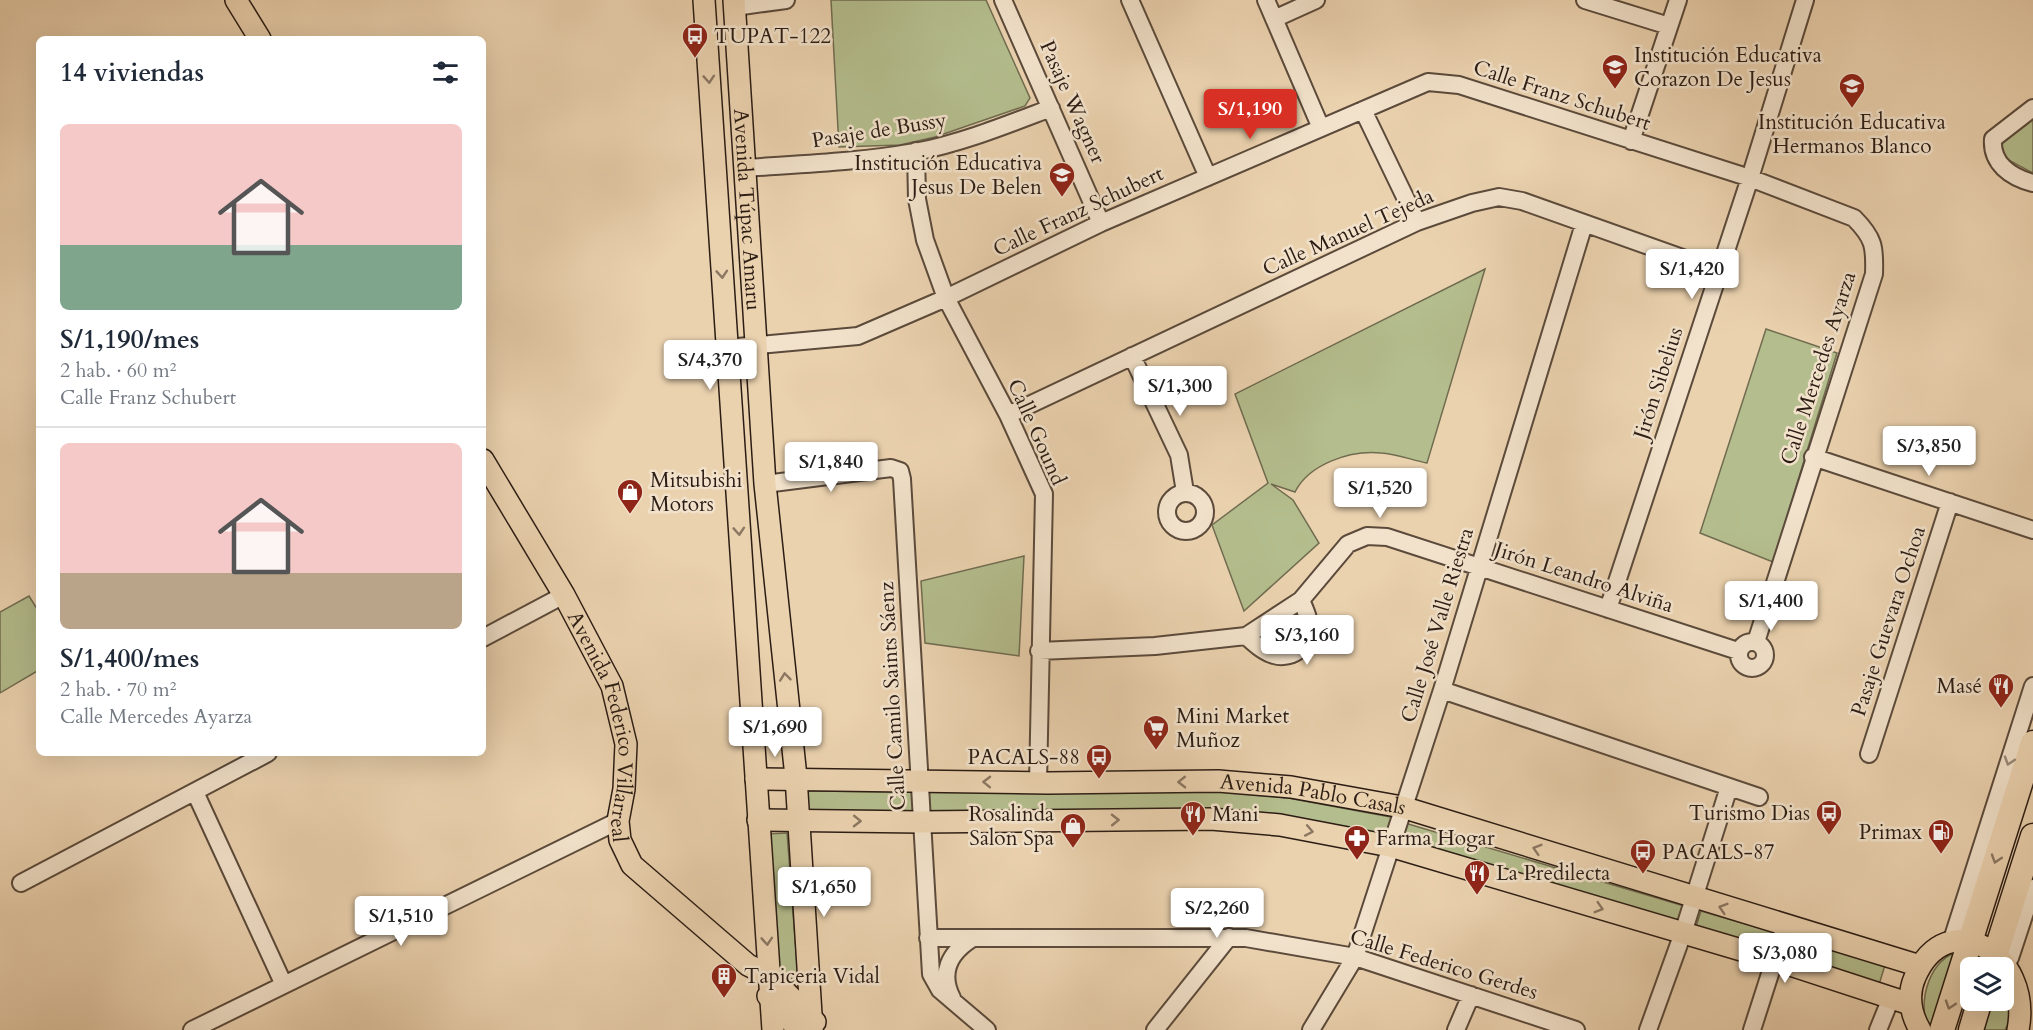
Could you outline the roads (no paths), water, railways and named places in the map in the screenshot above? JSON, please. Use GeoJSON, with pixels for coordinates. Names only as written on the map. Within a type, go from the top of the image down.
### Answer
{"type":"FeatureCollection","features":[{"type":"Feature","properties":{"kind":"highway"},"geometry":{"type":"LineString","coordinates":[[1942,1030],[1961,942],[1999,822],[2033,743]]}},
{"type":"Feature","properties":{"kind":"highway"},"geometry":{"type":"LineString","coordinates":[[2000,957],[2030,876],[2033,836]]}},
{"type":"Feature","properties":{"kind":"highway"},"geometry":{"type":"LineString","coordinates":[[1971,1030],[1977,1011]]}},
{"type":"Feature","properties":{"kind":"main road"},"geometry":{"type":"LineString","coordinates":[[236,0],[258,36]]}},
{"type":"Feature","properties":{"kind":"main road","name":"Avenida Túpac Amaru"},"geometry":{"type":"LineString","coordinates":[[704,0],[773,1030]]}},
{"type":"Feature","properties":{"kind":"main road","name":"Avenida Túpac Amaru"},"geometry":{"type":"LineString","coordinates":[[735,4],[765,484],[796,777],[811,1027]]}},
{"type":"Feature","properties":{"kind":"main road","name":"Avenida Federico Villarreal"},"geometry":{"type":"LineString","coordinates":[[486,465],[564,595],[612,686],[626,744],[624,789],[618,821],[620,840],[632,865],[748,965],[770,976],[811,1027]]}},
{"type":"Feature","properties":{"kind":"main road","name":"Avenida Pablo Casals"},"geometry":{"type":"LineString","coordinates":[[756,779],[796,777],[1038,783],[1243,782],[1291,787],[1402,807],[1785,927],[1920,966]]}},
{"type":"Feature","properties":{"kind":"main road","name":"Avenida Pablo Casals"},"geometry":{"type":"LineString","coordinates":[[758,820],[921,822],[1240,820],[1390,846],[1775,960],[1901,1001]]}},
{"type":"Feature","properties":{"kind":"main road"},"geometry":{"type":"LineString","coordinates":[[1920,1030],[1901,1001],[1920,966],[1934,952],[1961,942],[1998,957]]}},
{"type":"Feature","properties":{"kind":"main road","name":"Avenida Federico Villarreal"},"geometry":{"type":"LineString","coordinates":[[748,965],[771,1000],[811,1027]]}},
{"type":"Feature","properties":{"kind":"main road"},"geometry":{"type":"LineString","coordinates":[[2014,971],[2022,978],[2030,1002],[2018,1030]]}},
{"type":"Feature","properties":{"kind":"street"},"geometry":{"type":"LineString","coordinates":[[735,4],[786,0]]}},
{"type":"Feature","properties":{"kind":"street","name":"Pasaje Wagner"},"geometry":{"type":"LineString","coordinates":[[1003,0],[1101,223]]}},
{"type":"Feature","properties":{"kind":"street"},"geometry":{"type":"LineString","coordinates":[[1130,0],[1208,177]]}},
{"type":"Feature","properties":{"kind":"street"},"geometry":{"type":"LineString","coordinates":[[1266,0],[1321,128]]}},
{"type":"Feature","properties":{"kind":"street"},"geometry":{"type":"LineString","coordinates":[[1274,19],[1316,0]]}},
{"type":"Feature","properties":{"kind":"street"},"geometry":{"type":"LineString","coordinates":[[1585,0],[1669,26]]}},
{"type":"Feature","properties":{"kind":"street"},"geometry":{"type":"LineString","coordinates":[[1631,141],[1678,0]]}},
{"type":"Feature","properties":{"kind":"street","name":"Jirón Sibelius"},"geometry":{"type":"LineString","coordinates":[[1608,609],[1750,178],[1805,0]]}},
{"type":"Feature","properties":{"kind":"street","name":"Calle Franz Schubert"},"geometry":{"type":"LineString","coordinates":[[727,348],[858,336],[946,298],[1101,223],[1428,82],[1459,86],[1750,178]]}},
{"type":"Feature","properties":{"kind":"street","name":"Pasaje de Bussy"},"geometry":{"type":"LineString","coordinates":[[745,168],[846,161],[916,151],[971,138],[1050,108]]}},
{"type":"Feature","properties":{"kind":"street"},"geometry":{"type":"LineString","coordinates":[[2033,108],[1993,139],[1992,151],[1999,164],[2033,183]]}},
{"type":"Feature","properties":{"kind":"street"},"geometry":{"type":"LineString","coordinates":[[1364,110],[1418,222]]}},
{"type":"Feature","properties":{"kind":"street","name":"Calle Gound"},"geometry":{"type":"LineString","coordinates":[[916,151],[916,199],[925,240],[946,298],[1008,415],[1044,494],[1038,783]]}},
{"type":"Feature","properties":{"kind":"street","name":"Calle Mercedes Ayarza"},"geometry":{"type":"LineString","coordinates":[[1750,178],[1854,218],[1865,229],[1875,247],[1874,274],[1813,457],[1756,642]]}},
{"type":"Feature","properties":{"kind":"street","name":"Calle Manuel Tejeda"},"geometry":{"type":"LineString","coordinates":[[1008,415],[1418,222],[1499,196],[1522,201],[1719,271]]}},
{"type":"Feature","properties":{"kind":"street","name":"Calle José Valle Riestra"},"geometry":{"type":"LineString","coordinates":[[1311,1030],[1355,957],[1442,690],[1584,224]]}},
{"type":"Feature","properties":{"kind":"street"},"geometry":{"type":"LineString","coordinates":[[1132,356],[1179,455],[1185,492]]}},
{"type":"Feature","properties":{"kind":"street"},"geometry":{"type":"LineString","coordinates":[[1813,457],[2033,530]]}},
{"type":"Feature","properties":{"kind":"street","name":"Calle Camilo Saints Sáenz"},"geometry":{"type":"LineString","coordinates":[[765,484],[891,468],[900,471],[903,479],[931,974],[940,990],[987,1030]]}},
{"type":"Feature","properties":{"kind":"street","name":"Pasaje Guevara Ochoa"},"geometry":{"type":"LineString","coordinates":[[1869,754],[1950,502]]}},
{"type":"Feature","properties":{"kind":"street","name":"Jirón Leandro Alviña"},"geometry":{"type":"LineString","coordinates":[[1039,651],[1155,646],[1246,636],[1301,600],[1348,544],[1367,536],[1388,537],[1738,651]]}},
{"type":"Feature","properties":{"kind":"street"},"geometry":{"type":"LineString","coordinates":[[486,636],[564,595]]}},
{"type":"Feature","properties":{"kind":"street"},"geometry":{"type":"LineString","coordinates":[[1246,636],[1274,656],[1296,653],[1309,635],[1310,624],[1301,600]]}},
{"type":"Feature","properties":{"kind":"street"},"geometry":{"type":"LineString","coordinates":[[1749,642],[1756,642],[1762,646],[1765,654],[1764,662],[1750,669],[1743,666],[1738,659],[1738,651],[1749,642]]}},
{"type":"Feature","properties":{"kind":"street"},"geometry":{"type":"LineString","coordinates":[[1999,822],[2033,686]]}},
{"type":"Feature","properties":{"kind":"street"},"geometry":{"type":"LineString","coordinates":[[1442,690],[1759,797]]}},
{"type":"Feature","properties":{"kind":"street"},"geometry":{"type":"LineString","coordinates":[[21,884],[262,756]]}},
{"type":"Feature","properties":{"kind":"street"},"geometry":{"type":"LineString","coordinates":[[1648,1030],[1683,933],[1729,787]]}},
{"type":"Feature","properties":{"kind":"street"},"geometry":{"type":"LineString","coordinates":[[195,792],[285,985]]}},
{"type":"Feature","properties":{"kind":"street"},"geometry":{"type":"LineString","coordinates":[[192,1030],[618,821]]}},
{"type":"Feature","properties":{"kind":"street"},"geometry":{"type":"LineString","coordinates":[[1752,1030],[1785,927]]}},
{"type":"Feature","properties":{"kind":"street"},"geometry":{"type":"LineString","coordinates":[[1155,1030],[1229,937]]}},
{"type":"Feature","properties":{"kind":"street","name":"Calle Federico Gerdes"},"geometry":{"type":"LineString","coordinates":[[928,938],[1229,937],[1355,957],[1576,1030]]}},
{"type":"Feature","properties":{"kind":"street"},"geometry":{"type":"LineString","coordinates":[[1186,938],[1202,948],[1206,958],[1204,968]]}},
{"type":"Feature","properties":{"kind":"street"},"geometry":{"type":"LineString","coordinates":[[953,1002],[946,988],[945,973],[955,952],[973,939]]}},
{"type":"Feature","properties":{"kind":"street"},"geometry":{"type":"LineString","coordinates":[[1456,1030],[1471,995]]}},
{"type":"Feature","properties":{"kind":"street"},"geometry":{"type":"LineString","coordinates":[[1878,1030],[1901,1001]]}},
{"type":"Feature","properties":{"kind":"place","name":"TUPAT-122"},"geometry":{"type":"Point","coordinates":[695,59]}},
{"type":"Feature","properties":{"kind":"place","name":"Institución Educativa Corazon De Jesus"},"geometry":{"type":"Point","coordinates":[1615,90]}},
{"type":"Feature","properties":{"kind":"place","name":"Institución Educativa Hermanos Blanco"},"geometry":{"type":"Point","coordinates":[1852,109]}},
{"type":"Feature","properties":{"kind":"place","name":"Institución Educativa Jesus De Belen"},"geometry":{"type":"Point","coordinates":[1062,198]}},
{"type":"Feature","properties":{"kind":"place","name":"Mitsubishi Motors"},"geometry":{"type":"Point","coordinates":[630,515]}},
{"type":"Feature","properties":{"kind":"place","name":"Masé"},"geometry":{"type":"Point","coordinates":[2001,709]}},
{"type":"Feature","properties":{"kind":"place","name":"Mini Market Muñoz"},"geometry":{"type":"Point","coordinates":[1156,751]}},
{"type":"Feature","properties":{"kind":"place","name":"PACALS-88"},"geometry":{"type":"Point","coordinates":[1099,780]}},
{"type":"Feature","properties":{"kind":"place","name":"Turismo Dias"},"geometry":{"type":"Point","coordinates":[1829,836]}},
{"type":"Feature","properties":{"kind":"place","name":"Mani"},"geometry":{"type":"Point","coordinates":[1193,837]}},
{"type":"Feature","properties":{"kind":"place","name":"Rosalinda Salon Spa"},"geometry":{"type":"Point","coordinates":[1073,849]}},
{"type":"Feature","properties":{"kind":"place","name":"Primax"},"geometry":{"type":"Point","coordinates":[1941,855]}},
{"type":"Feature","properties":{"kind":"place","name":"Farma Hogar"},"geometry":{"type":"Point","coordinates":[1357,861]}},
{"type":"Feature","properties":{"kind":"place","name":"PACALS-87"},"geometry":{"type":"Point","coordinates":[1643,875]}},
{"type":"Feature","properties":{"kind":"place","name":"La Predilecta"},"geometry":{"type":"Point","coordinates":[1477,896]}},
{"type":"Feature","properties":{"kind":"place","name":"Tapiceria Vidal"},"geometry":{"type":"Point","coordinates":[724,999]}}]}
